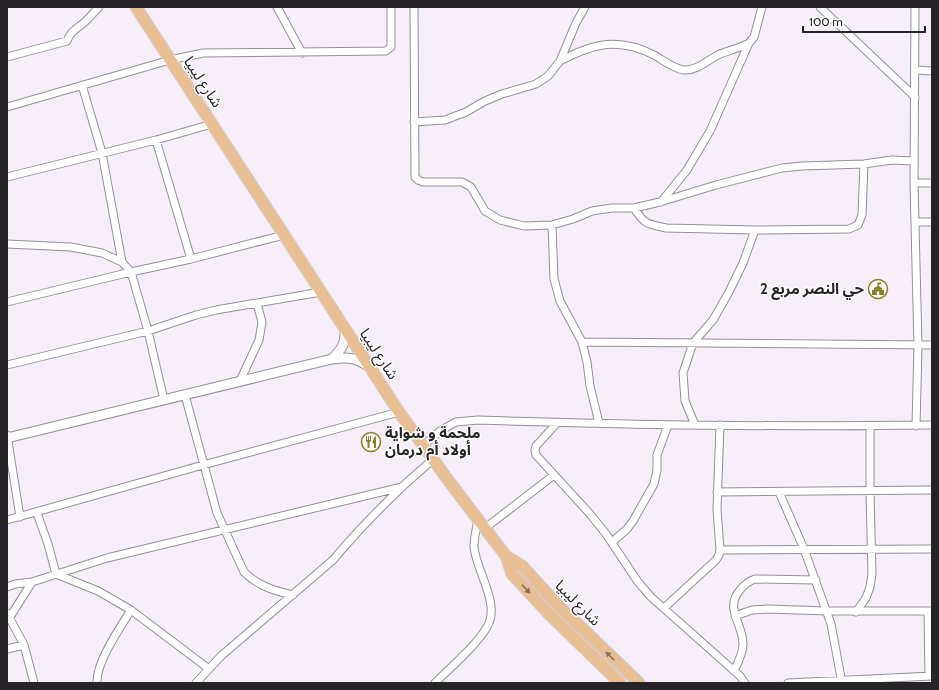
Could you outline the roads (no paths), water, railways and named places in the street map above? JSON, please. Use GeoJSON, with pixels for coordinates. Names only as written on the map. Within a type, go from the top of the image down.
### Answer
{"type":"FeatureCollection","features":[{"type":"Feature","properties":{"kind":"highway","name":"شارع ليبيا"},"geometry":{"type":"LineString","coordinates":[[136,7],[399,412],[481,524],[506,556],[522,566],[562,609],[639,683]]}},
{"type":"Feature","properties":{"kind":"highway"},"geometry":{"type":"LineString","coordinates":[[506,556],[512,574],[548,613],[620,683]]}},
{"type":"Feature","properties":{"kind":"street"},"geometry":{"type":"LineString","coordinates":[[7,57],[67,41],[74,30],[100,7]]}},
{"type":"Feature","properties":{"kind":"street"},"geometry":{"type":"LineString","coordinates":[[276,7],[302,53]]}},
{"type":"Feature","properties":{"kind":"street"},"geometry":{"type":"LineString","coordinates":[[7,107],[170,60],[204,53],[386,51],[391,47],[391,7]]}},
{"type":"Feature","properties":{"kind":"street"},"geometry":{"type":"LineString","coordinates":[[414,7],[415,176],[418,180],[423,182],[462,182],[471,187],[486,211],[500,220],[524,226],[552,225],[573,219],[592,211],[612,208],[634,208],[782,168],[864,164],[892,160],[914,161]]}},
{"type":"Feature","properties":{"kind":"street"},"geometry":{"type":"LineString","coordinates":[[414,122],[445,120],[466,112],[485,101],[502,94],[536,84],[548,76],[560,61],[576,23],[585,7]]}},
{"type":"Feature","properties":{"kind":"street"},"geometry":{"type":"LineString","coordinates":[[660,202],[687,170],[710,131],[749,43],[754,37],[762,7]]}},
{"type":"Feature","properties":{"kind":"street"},"geometry":{"type":"LineString","coordinates":[[820,7],[915,97]]}},
{"type":"Feature","properties":{"kind":"street"},"geometry":{"type":"LineString","coordinates":[[915,7],[916,70],[914,183],[918,346],[916,426]]}},
{"type":"Feature","properties":{"kind":"street"},"geometry":{"type":"LineString","coordinates":[[560,61],[576,52],[599,45],[623,43],[648,52],[683,70],[692,70],[722,53],[743,47],[749,43]]}},
{"type":"Feature","properties":{"kind":"street"},"geometry":{"type":"LineString","coordinates":[[916,70],[932,71]]}},
{"type":"Feature","properties":{"kind":"street"},"geometry":{"type":"LineString","coordinates":[[82,85],[102,153],[122,262]]}},
{"type":"Feature","properties":{"kind":"street"},"geometry":{"type":"LineString","coordinates":[[7,177],[156,140],[212,124]]}},
{"type":"Feature","properties":{"kind":"street"},"geometry":{"type":"LineString","coordinates":[[156,140],[192,259]]}},
{"type":"Feature","properties":{"kind":"street"},"geometry":{"type":"LineString","coordinates":[[634,208],[641,220],[652,225],[666,228],[755,230],[849,229],[858,225],[862,215],[864,164]]}},
{"type":"Feature","properties":{"kind":"street"},"geometry":{"type":"LineString","coordinates":[[914,183],[932,183]]}},
{"type":"Feature","properties":{"kind":"street"},"geometry":{"type":"LineString","coordinates":[[915,222],[932,222]]}},
{"type":"Feature","properties":{"kind":"street"},"geometry":{"type":"LineString","coordinates":[[552,225],[554,280],[560,301],[582,342],[587,362],[590,386],[599,423]]}},
{"type":"Feature","properties":{"kind":"street"},"geometry":{"type":"LineString","coordinates":[[695,425],[684,401],[683,373],[693,343],[713,320],[729,292],[743,263],[755,230]]}},
{"type":"Feature","properties":{"kind":"street"},"geometry":{"type":"LineString","coordinates":[[7,302],[192,259],[284,235]]}},
{"type":"Feature","properties":{"kind":"street"},"geometry":{"type":"LineString","coordinates":[[7,244],[71,247],[102,253],[122,262],[131,272],[148,331],[164,400]]}},
{"type":"Feature","properties":{"kind":"street"},"geometry":{"type":"LineString","coordinates":[[7,365],[148,331],[216,310],[321,292]]}},
{"type":"Feature","properties":{"kind":"street"},"geometry":{"type":"LineString","coordinates":[[240,381],[259,340],[262,322],[257,304]]}},
{"type":"Feature","properties":{"kind":"street"},"geometry":{"type":"LineString","coordinates":[[332,359],[340,351],[345,342],[345,329]]}},
{"type":"Feature","properties":{"kind":"street"},"geometry":{"type":"LineString","coordinates":[[582,342],[932,345]]}},
{"type":"Feature","properties":{"kind":"street"},"geometry":{"type":"LineString","coordinates":[[20,517],[7,437],[332,359],[352,357],[370,367]]}},
{"type":"Feature","properties":{"kind":"street"},"geometry":{"type":"LineString","coordinates":[[185,395],[217,513],[244,572],[252,580],[276,591],[293,595]]}},
{"type":"Feature","properties":{"kind":"street"},"geometry":{"type":"LineString","coordinates":[[7,520],[37,513],[204,465],[399,412]]}},
{"type":"Feature","properties":{"kind":"street"},"geometry":{"type":"LineString","coordinates":[[423,446],[440,431],[456,422],[478,420],[668,425],[932,425]]}},
{"type":"Feature","properties":{"kind":"street"},"geometry":{"type":"LineString","coordinates":[[557,423],[536,446],[536,455],[590,514],[612,542],[638,582],[745,683]]}},
{"type":"Feature","properties":{"kind":"street"},"geometry":{"type":"LineString","coordinates":[[612,542],[627,529],[633,521],[654,484],[657,470],[657,455],[668,425]]}},
{"type":"Feature","properties":{"kind":"street"},"geometry":{"type":"LineString","coordinates":[[664,608],[716,560],[719,555],[717,492],[720,425]]}},
{"type":"Feature","properties":{"kind":"street"},"geometry":{"type":"LineString","coordinates":[[856,612],[866,598],[870,588],[872,574],[870,426]]}},
{"type":"Feature","properties":{"kind":"street"},"geometry":{"type":"LineString","coordinates":[[196,683],[221,656],[333,560],[342,548],[402,487],[433,459]]}},
{"type":"Feature","properties":{"kind":"street"},"geometry":{"type":"LineString","coordinates":[[435,683],[476,642],[488,627],[492,611],[474,548],[474,537],[481,524],[554,475]]}},
{"type":"Feature","properties":{"kind":"street"},"geometry":{"type":"LineString","coordinates":[[7,587],[15,584],[32,582],[107,558],[402,487]]}},
{"type":"Feature","properties":{"kind":"street"},"geometry":{"type":"LineString","coordinates":[[717,492],[932,490]]}},
{"type":"Feature","properties":{"kind":"street"},"geometry":{"type":"LineString","coordinates":[[778,492],[804,549],[827,612],[836,642],[842,681]]}},
{"type":"Feature","properties":{"kind":"street"},"geometry":{"type":"LineString","coordinates":[[37,513],[48,544],[56,574]]}},
{"type":"Feature","properties":{"kind":"street"},"geometry":{"type":"LineString","coordinates":[[720,550],[932,549]]}},
{"type":"Feature","properties":{"kind":"street"},"geometry":{"type":"LineString","coordinates":[[56,574],[98,591],[132,610],[209,669]]}},
{"type":"Feature","properties":{"kind":"street"},"geometry":{"type":"LineString","coordinates":[[734,671],[742,653],[743,645],[733,604],[735,596],[742,588],[749,581],[755,579],[816,580]]}},
{"type":"Feature","properties":{"kind":"street"},"geometry":{"type":"LineString","coordinates":[[32,582],[8,615],[24,644],[34,683]]}},
{"type":"Feature","properties":{"kind":"street"},"geometry":{"type":"LineString","coordinates":[[97,683],[97,677],[107,650],[132,610]]}},
{"type":"Feature","properties":{"kind":"street"},"geometry":{"type":"LineString","coordinates":[[735,616],[752,610],[827,612],[930,611],[930,676],[788,683]]}},
{"type":"Feature","properties":{"kind":"street"},"geometry":{"type":"LineString","coordinates":[[7,649],[24,644]]}},
{"type":"Feature","properties":{"kind":"place","name":"حي النصر مربع 2"},"geometry":{"type":"Point","coordinates":[878,289]}},
{"type":"Feature","properties":{"kind":"place","name":"ملحمة و شواية أولاد أم درمان"},"geometry":{"type":"Point","coordinates":[371,442]}}]}
